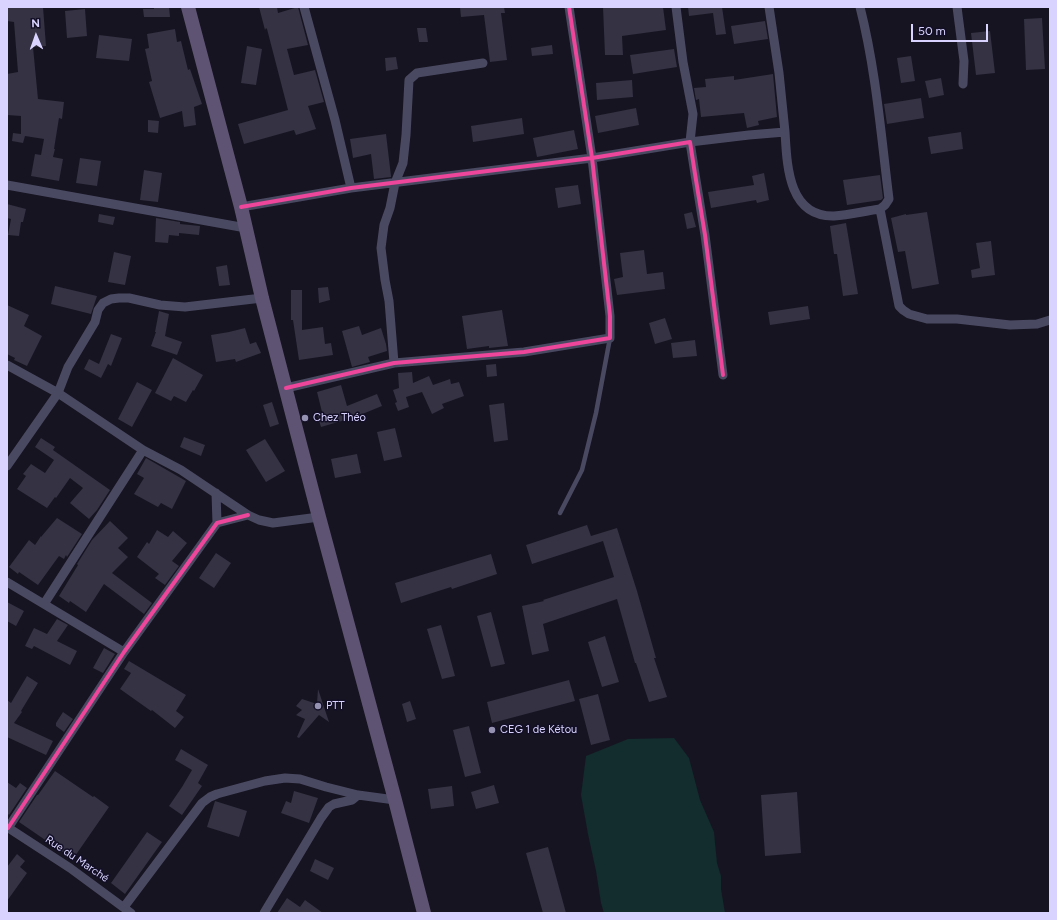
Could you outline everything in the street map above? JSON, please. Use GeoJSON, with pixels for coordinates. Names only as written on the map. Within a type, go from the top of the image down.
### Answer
{"type":"FeatureCollection","features":[{"type":"Feature","properties":{"kind":"main road"},"geometry":{"type":"LineString","coordinates":[[188,7],[241,207],[262,298],[319,517],[424,913]]}},
{"type":"Feature","properties":{"kind":"street"},"geometry":{"type":"LineString","coordinates":[[304,7],[335,120],[351,188]]}},
{"type":"Feature","properties":{"kind":"street"},"geometry":{"type":"LineString","coordinates":[[286,388],[394,363],[524,352],[610,338],[610,316],[592,158],[569,7]]}},
{"type":"Feature","properties":{"kind":"street"},"geometry":{"type":"LineString","coordinates":[[676,7],[683,62],[693,114],[690,142],[705,235],[723,375]]}},
{"type":"Feature","properties":{"kind":"street"},"geometry":{"type":"LineString","coordinates":[[769,7],[779,73],[789,175],[795,192],[804,206],[818,213],[834,216],[880,209],[889,199],[870,51],[860,7]]}},
{"type":"Feature","properties":{"kind":"street"},"geometry":{"type":"LineString","coordinates":[[957,7],[964,60],[963,84]]}},
{"type":"Feature","properties":{"kind":"street"},"geometry":{"type":"LineString","coordinates":[[394,363],[389,301],[381,248],[384,225],[390,208],[395,183],[403,163],[409,80],[417,74],[483,64]]}},
{"type":"Feature","properties":{"kind":"street"},"geometry":{"type":"LineString","coordinates":[[241,207],[351,188],[592,158],[690,142],[785,132]]}},
{"type":"Feature","properties":{"kind":"street"},"geometry":{"type":"LineString","coordinates":[[7,185],[246,228]]}},
{"type":"Feature","properties":{"kind":"street"},"geometry":{"type":"LineString","coordinates":[[880,209],[899,306],[903,310],[910,314],[927,319],[957,319],[1010,325],[1037,324],[1050,320]]}},
{"type":"Feature","properties":{"kind":"street"},"geometry":{"type":"LineString","coordinates":[[7,466],[58,393],[68,367],[95,322],[98,310],[103,303],[111,299],[129,298],[160,305],[185,307],[262,298]]}},
{"type":"Feature","properties":{"kind":"street"},"geometry":{"type":"LineString","coordinates":[[7,365],[58,393],[143,450],[181,470],[248,515],[259,520],[273,523],[319,517]]}},
{"type":"Feature","properties":{"kind":"street"},"geometry":{"type":"LineString","coordinates":[[44,604],[143,450]]}},
{"type":"Feature","properties":{"kind":"street"},"geometry":{"type":"LineString","coordinates":[[7,827],[124,652],[218,522],[216,493]]}},
{"type":"Feature","properties":{"kind":"street"},"geometry":{"type":"LineString","coordinates":[[218,522],[248,515]]}},
{"type":"Feature","properties":{"kind":"street"},"geometry":{"type":"LineString","coordinates":[[7,582],[124,652]]}},
{"type":"Feature","properties":{"kind":"street"},"geometry":{"type":"LineString","coordinates":[[124,907],[202,803],[210,796],[265,781],[285,778],[300,779],[358,795],[395,800]]}},
{"type":"Feature","properties":{"kind":"street"},"geometry":{"type":"LineString","coordinates":[[264,913],[329,807],[334,804],[352,800],[358,795]]}},
{"type":"Feature","properties":{"kind":"street","name":"Rue du Marché"},"geometry":{"type":"LineString","coordinates":[[7,827],[70,868],[131,913]]}},
{"type":"Feature","properties":{"kind":"lane"},"geometry":{"type":"LineString","coordinates":[[560,513],[582,470],[596,413],[610,338]]}},
{"type":"Feature","properties":{"kind":"green space"},"geometry":{"type":"Polygon","coordinates":[[[674,738],[689,758],[700,800],[714,832],[725,913],[604,913],[581,795],[586,756],[628,739],[674,738]]]}},
{"type":"Feature","properties":{"kind":"building"},"geometry":{"type":"Polygon","coordinates":[[[7,7],[43,7],[46,46],[33,47],[38,99],[64,102],[62,119],[59,118],[53,157],[63,159],[59,181],[31,176],[35,154],[41,155],[44,139],[25,136],[23,143],[12,141],[13,133],[21,134],[21,116],[7,115],[7,74],[18,72],[14,22],[7,21],[7,7]]]}},
{"type":"Feature","properties":{"kind":"building"},"geometry":{"type":"Polygon","coordinates":[[[154,7],[169,7],[170,17],[144,17],[143,9],[154,9],[154,7]]]}},
{"type":"Feature","properties":{"kind":"building"},"geometry":{"type":"Polygon","coordinates":[[[259,7],[277,7],[278,13],[298,7],[308,45],[287,49],[294,75],[315,70],[324,102],[308,106],[316,129],[296,135],[294,130],[244,144],[238,124],[288,110],[267,29],[266,28],[265,30],[259,7]]]}},
{"type":"Feature","properties":{"kind":"building"},"geometry":{"type":"Polygon","coordinates":[[[460,7],[504,7],[505,13],[501,13],[507,60],[490,62],[484,15],[461,17],[460,7]]]}},
{"type":"Feature","properties":{"kind":"building"},"geometry":{"type":"Polygon","coordinates":[[[603,7],[663,7],[666,30],[622,36],[623,55],[605,55],[603,7]]]}},
{"type":"Feature","properties":{"kind":"building"},"geometry":{"type":"Polygon","coordinates":[[[688,7],[722,7],[726,34],[716,35],[713,13],[689,16],[688,7]]]}},
{"type":"Feature","properties":{"kind":"building"},"geometry":{"type":"Polygon","coordinates":[[[85,9],[87,36],[67,38],[65,11],[85,9]]]}},
{"type":"Feature","properties":{"kind":"building"},"geometry":{"type":"Polygon","coordinates":[[[1042,18],[1045,69],[1026,70],[1024,19],[1042,18]]]}},
{"type":"Feature","properties":{"kind":"building"},"geometry":{"type":"Polygon","coordinates":[[[765,21],[768,39],[734,44],[731,26],[765,21]]]}},
{"type":"Feature","properties":{"kind":"building"},"geometry":{"type":"Polygon","coordinates":[[[417,28],[426,28],[428,42],[419,42],[417,28]]]}},
{"type":"Feature","properties":{"kind":"building"},"geometry":{"type":"Polygon","coordinates":[[[175,29],[177,42],[181,41],[188,70],[190,69],[202,104],[194,107],[196,125],[184,127],[182,111],[160,118],[149,82],[152,81],[145,49],[149,48],[147,34],[175,29]]]}},
{"type":"Feature","properties":{"kind":"building"},"geometry":{"type":"Polygon","coordinates":[[[990,31],[995,73],[976,75],[971,33],[990,31]]]}},
{"type":"Feature","properties":{"kind":"building"},"geometry":{"type":"Polygon","coordinates":[[[99,35],[132,39],[129,61],[96,58],[99,35]]]}},
{"type":"Feature","properties":{"kind":"building"},"geometry":{"type":"Polygon","coordinates":[[[552,45],[553,54],[532,56],[531,48],[552,45]]]}},
{"type":"Feature","properties":{"kind":"building"},"geometry":{"type":"Polygon","coordinates":[[[247,46],[262,49],[256,85],[241,83],[247,46]]]}},
{"type":"Feature","properties":{"kind":"building"},"geometry":{"type":"Polygon","coordinates":[[[674,49],[677,67],[633,74],[630,55],[674,49]]]}},
{"type":"Feature","properties":{"kind":"building"},"geometry":{"type":"Polygon","coordinates":[[[911,56],[915,81],[901,83],[897,58],[911,56]]]}},
{"type":"Feature","properties":{"kind":"building"},"geometry":{"type":"Polygon","coordinates":[[[396,57],[398,69],[386,71],[385,58],[396,57]]]}},
{"type":"Feature","properties":{"kind":"building"},"geometry":{"type":"Polygon","coordinates":[[[773,74],[777,117],[758,121],[759,125],[747,128],[744,113],[701,117],[699,99],[696,100],[694,88],[706,87],[705,79],[734,76],[734,80],[773,74]]]}},
{"type":"Feature","properties":{"kind":"building"},"geometry":{"type":"Polygon","coordinates":[[[941,78],[944,95],[929,98],[925,81],[941,78]]]}},
{"type":"Feature","properties":{"kind":"building"},"geometry":{"type":"Polygon","coordinates":[[[632,80],[633,97],[597,100],[596,83],[632,80]]]}},
{"type":"Feature","properties":{"kind":"building"},"geometry":{"type":"Polygon","coordinates":[[[921,98],[924,118],[887,124],[884,104],[921,98]]]}},
{"type":"Feature","properties":{"kind":"building"},"geometry":{"type":"Polygon","coordinates":[[[636,108],[639,125],[598,133],[595,116],[636,108]]]}},
{"type":"Feature","properties":{"kind":"building"},"geometry":{"type":"Polygon","coordinates":[[[522,118],[524,134],[473,142],[471,126],[522,118]]]}},
{"type":"Feature","properties":{"kind":"building"},"geometry":{"type":"Polygon","coordinates":[[[148,120],[159,121],[158,133],[148,132],[148,120]]]}},
{"type":"Feature","properties":{"kind":"building"},"geometry":{"type":"Polygon","coordinates":[[[574,130],[578,149],[537,157],[533,138],[574,130]]]}},
{"type":"Feature","properties":{"kind":"building"},"geometry":{"type":"Polygon","coordinates":[[[961,132],[963,149],[931,154],[928,137],[961,132]]]}},
{"type":"Feature","properties":{"kind":"building"},"geometry":{"type":"Polygon","coordinates":[[[386,134],[391,177],[374,179],[371,154],[353,158],[350,139],[386,134]]]}},
{"type":"Feature","properties":{"kind":"building"},"geometry":{"type":"Polygon","coordinates":[[[80,158],[101,161],[97,186],[76,183],[80,158]]]}},
{"type":"Feature","properties":{"kind":"building"},"geometry":{"type":"Polygon","coordinates":[[[144,170],[162,173],[158,202],[140,200],[144,170]]]}},
{"type":"Feature","properties":{"kind":"building"},"geometry":{"type":"Polygon","coordinates":[[[764,173],[769,200],[757,203],[756,200],[711,208],[708,192],[754,185],[752,176],[764,173]]]}},
{"type":"Feature","properties":{"kind":"building"},"geometry":{"type":"Polygon","coordinates":[[[880,175],[883,198],[881,200],[847,205],[843,180],[880,175]]]}},
{"type":"Feature","properties":{"kind":"building"},"geometry":{"type":"Polygon","coordinates":[[[578,185],[581,204],[558,208],[555,188],[578,185]]]}},
{"type":"Feature","properties":{"kind":"building"},"geometry":{"type":"Polygon","coordinates":[[[7,204],[26,209],[23,222],[21,222],[19,236],[8,235],[11,219],[7,218],[7,204]]]}},
{"type":"Feature","properties":{"kind":"building"},"geometry":{"type":"Polygon","coordinates":[[[692,212],[696,227],[687,229],[684,214],[692,212]]]}},
{"type":"Feature","properties":{"kind":"building"},"geometry":{"type":"Polygon","coordinates":[[[927,212],[939,284],[912,289],[905,251],[898,252],[891,218],[906,214],[927,212]]]}},
{"type":"Feature","properties":{"kind":"building"},"geometry":{"type":"Polygon","coordinates":[[[99,214],[115,217],[113,225],[98,222],[99,214]]]}},
{"type":"Feature","properties":{"kind":"building"},"geometry":{"type":"Polygon","coordinates":[[[156,218],[180,222],[180,224],[200,226],[199,235],[179,233],[179,236],[169,235],[168,243],[155,242],[156,218]]]}},
{"type":"Feature","properties":{"kind":"building"},"geometry":{"type":"Polygon","coordinates":[[[846,223],[858,294],[843,296],[837,254],[834,254],[830,226],[846,223]]]}},
{"type":"Feature","properties":{"kind":"building"},"geometry":{"type":"Polygon","coordinates":[[[991,241],[995,275],[972,278],[971,270],[980,268],[976,243],[991,241]]]}},
{"type":"Feature","properties":{"kind":"building"},"geometry":{"type":"Polygon","coordinates":[[[644,250],[647,274],[663,272],[665,289],[617,295],[614,279],[623,277],[620,253],[644,250]]]}},
{"type":"Feature","properties":{"kind":"building"},"geometry":{"type":"Polygon","coordinates":[[[114,252],[131,256],[125,285],[108,282],[114,252]]]}},
{"type":"Feature","properties":{"kind":"building"},"geometry":{"type":"Polygon","coordinates":[[[227,265],[230,285],[219,286],[216,267],[227,265]]]}},
{"type":"Feature","properties":{"kind":"building"},"geometry":{"type":"Polygon","coordinates":[[[55,286],[97,296],[91,314],[51,304],[55,286]]]}},
{"type":"Feature","properties":{"kind":"building"},"geometry":{"type":"Polygon","coordinates":[[[328,287],[330,300],[319,303],[318,288],[328,287]]]}},
{"type":"Feature","properties":{"kind":"building"},"geometry":{"type":"Polygon","coordinates":[[[291,290],[302,290],[302,330],[323,327],[325,344],[331,343],[333,355],[299,360],[293,320],[291,320],[291,290]]]}},
{"type":"Feature","properties":{"kind":"building"},"geometry":{"type":"Polygon","coordinates":[[[7,305],[29,315],[24,326],[42,336],[27,366],[14,360],[15,358],[7,354],[7,305]]]}},
{"type":"Feature","properties":{"kind":"building"},"geometry":{"type":"Polygon","coordinates":[[[808,306],[810,319],[770,325],[768,312],[808,306]]]}},
{"type":"Feature","properties":{"kind":"building"},"geometry":{"type":"Polygon","coordinates":[[[502,310],[508,346],[489,348],[489,346],[467,349],[462,316],[502,310]]]}},
{"type":"Feature","properties":{"kind":"building"},"geometry":{"type":"Polygon","coordinates":[[[159,311],[169,314],[165,336],[182,342],[177,355],[151,346],[156,332],[159,311]]]}},
{"type":"Feature","properties":{"kind":"building"},"geometry":{"type":"Polygon","coordinates":[[[665,318],[672,339],[655,344],[649,323],[665,318]]]}},
{"type":"Feature","properties":{"kind":"building"},"geometry":{"type":"Polygon","coordinates":[[[359,326],[362,335],[381,328],[387,351],[368,357],[370,362],[352,367],[342,331],[359,326]]]}},
{"type":"Feature","properties":{"kind":"building"},"geometry":{"type":"Polygon","coordinates":[[[245,328],[250,344],[256,342],[261,353],[236,362],[235,359],[216,362],[211,335],[245,328]]]}},
{"type":"Feature","properties":{"kind":"building"},"geometry":{"type":"Polygon","coordinates":[[[111,334],[122,338],[111,366],[108,364],[101,378],[84,369],[89,359],[99,364],[111,334]]]}},
{"type":"Feature","properties":{"kind":"building"},"geometry":{"type":"Polygon","coordinates":[[[695,340],[697,356],[673,358],[671,343],[695,340]]]}},
{"type":"Feature","properties":{"kind":"building"},"geometry":{"type":"Polygon","coordinates":[[[173,358],[203,375],[186,402],[174,396],[171,401],[155,393],[173,358]]]}},
{"type":"Feature","properties":{"kind":"building"},"geometry":{"type":"Polygon","coordinates":[[[496,364],[497,376],[487,377],[486,365],[496,364]]]}},
{"type":"Feature","properties":{"kind":"building"},"geometry":{"type":"Polygon","coordinates":[[[412,372],[413,383],[429,376],[433,385],[450,379],[451,384],[459,382],[464,396],[442,404],[444,408],[432,414],[422,392],[406,397],[409,407],[398,411],[393,390],[399,388],[398,373],[412,372]]]}},
{"type":"Feature","properties":{"kind":"building"},"geometry":{"type":"Polygon","coordinates":[[[137,382],[152,390],[132,427],[118,419],[137,382]]]}},
{"type":"Feature","properties":{"kind":"building"},"geometry":{"type":"Polygon","coordinates":[[[341,385],[347,406],[377,394],[382,406],[355,417],[321,427],[317,414],[322,412],[317,392],[341,385]]]}},
{"type":"Feature","properties":{"kind":"building"},"geometry":{"type":"Polygon","coordinates":[[[272,402],[279,424],[270,427],[263,405],[272,402]]]}},
{"type":"Feature","properties":{"kind":"building"},"geometry":{"type":"Polygon","coordinates":[[[504,403],[508,440],[494,442],[489,405],[504,403]]]}},
{"type":"Feature","properties":{"kind":"building"},"geometry":{"type":"Polygon","coordinates":[[[395,428],[402,457],[384,461],[377,432],[395,428]]]}},
{"type":"Feature","properties":{"kind":"building"},"geometry":{"type":"Polygon","coordinates":[[[184,437],[205,445],[201,456],[180,447],[184,437]]]}},
{"type":"Feature","properties":{"kind":"building"},"geometry":{"type":"Polygon","coordinates":[[[41,438],[55,447],[53,450],[110,490],[97,510],[89,519],[70,503],[83,488],[70,478],[47,508],[17,489],[26,476],[23,474],[31,464],[45,473],[54,460],[35,447],[41,438]]]}},
{"type":"Feature","properties":{"kind":"building"},"geometry":{"type":"Polygon","coordinates":[[[265,439],[285,471],[266,482],[246,450],[265,439]]]}},
{"type":"Feature","properties":{"kind":"building"},"geometry":{"type":"Polygon","coordinates":[[[357,454],[361,473],[335,478],[331,459],[357,454]]]}},
{"type":"Feature","properties":{"kind":"building"},"geometry":{"type":"Polygon","coordinates":[[[146,458],[186,481],[172,509],[161,503],[158,507],[134,494],[144,478],[137,474],[146,458]]]}},
{"type":"Feature","properties":{"kind":"building"},"geometry":{"type":"Polygon","coordinates":[[[57,518],[82,534],[67,557],[66,555],[64,559],[59,556],[38,585],[19,572],[18,574],[9,567],[29,540],[35,545],[57,518]]]}},
{"type":"Feature","properties":{"kind":"building"},"geometry":{"type":"Polygon","coordinates":[[[110,521],[128,538],[118,548],[128,557],[112,573],[152,603],[144,614],[104,584],[86,612],[70,601],[69,603],[59,596],[92,540],[110,521]]]}},
{"type":"Feature","properties":{"kind":"building"},"geometry":{"type":"Polygon","coordinates":[[[587,525],[591,536],[617,528],[656,658],[654,658],[667,697],[649,702],[635,663],[617,599],[543,624],[549,651],[532,655],[522,606],[544,601],[543,600],[614,577],[603,541],[532,564],[526,545],[587,525]]]}},
{"type":"Feature","properties":{"kind":"building"},"geometry":{"type":"Polygon","coordinates":[[[157,530],[168,537],[173,531],[187,543],[172,561],[179,566],[165,585],[155,578],[159,574],[137,557],[147,542],[149,544],[157,530]]]}},
{"type":"Feature","properties":{"kind":"building"},"geometry":{"type":"Polygon","coordinates":[[[216,553],[231,563],[214,588],[199,578],[216,553]]]}},
{"type":"Feature","properties":{"kind":"building"},"geometry":{"type":"Polygon","coordinates":[[[491,554],[497,574],[452,589],[451,587],[401,603],[395,583],[491,554]]]}},
{"type":"Feature","properties":{"kind":"building"},"geometry":{"type":"Polygon","coordinates":[[[7,602],[24,611],[16,626],[7,621],[7,602]]]}},
{"type":"Feature","properties":{"kind":"building"},"geometry":{"type":"Polygon","coordinates":[[[491,612],[505,664],[491,667],[477,616],[491,612]]]}},
{"type":"Feature","properties":{"kind":"building"},"geometry":{"type":"Polygon","coordinates":[[[57,619],[68,625],[57,641],[77,651],[70,665],[34,646],[32,649],[25,646],[34,628],[47,634],[57,619]]]}},
{"type":"Feature","properties":{"kind":"building"},"geometry":{"type":"Polygon","coordinates":[[[441,625],[455,676],[442,679],[427,629],[441,625]]]}},
{"type":"Feature","properties":{"kind":"building"},"geometry":{"type":"Polygon","coordinates":[[[605,636],[619,682],[602,687],[588,642],[605,636]]]}},
{"type":"Feature","properties":{"kind":"building"},"geometry":{"type":"Polygon","coordinates":[[[104,648],[115,654],[103,673],[93,668],[104,648]]]}},
{"type":"Feature","properties":{"kind":"building"},"geometry":{"type":"Polygon","coordinates":[[[129,661],[186,695],[176,711],[184,717],[175,728],[152,710],[151,711],[120,689],[131,673],[124,669],[129,661]]]}},
{"type":"Feature","properties":{"kind":"building"},"geometry":{"type":"Polygon","coordinates":[[[27,676],[38,683],[21,711],[22,712],[14,723],[53,741],[46,755],[7,737],[7,700],[11,703],[27,676]]]}},
{"type":"Feature","properties":{"kind":"building"},"geometry":{"type":"Polygon","coordinates":[[[569,680],[575,701],[492,723],[487,702],[569,680]]]}},
{"type":"Feature","properties":{"kind":"building"},"geometry":{"type":"Polygon","coordinates":[[[318,689],[329,722],[319,715],[299,738],[297,737],[305,719],[296,715],[302,710],[296,706],[302,699],[317,704],[318,689]]]}},
{"type":"Feature","properties":{"kind":"building"},"geometry":{"type":"Polygon","coordinates":[[[598,694],[610,740],[591,745],[579,699],[598,694]]]}},
{"type":"Feature","properties":{"kind":"building"},"geometry":{"type":"Polygon","coordinates":[[[410,701],[416,719],[407,722],[402,704],[410,701]]]}},
{"type":"Feature","properties":{"kind":"building"},"geometry":{"type":"Polygon","coordinates":[[[63,712],[73,719],[64,732],[56,726],[56,723],[63,712]]]}},
{"type":"Feature","properties":{"kind":"building"},"geometry":{"type":"Polygon","coordinates":[[[469,726],[481,773],[465,777],[453,730],[469,726]]]}},
{"type":"Feature","properties":{"kind":"building"},"geometry":{"type":"Polygon","coordinates":[[[181,749],[208,765],[198,783],[202,786],[182,815],[169,806],[192,770],[175,760],[181,749]]]}},
{"type":"Feature","properties":{"kind":"building"},"geometry":{"type":"Polygon","coordinates":[[[55,771],[109,807],[73,859],[19,822],[55,771]]]}},
{"type":"Feature","properties":{"kind":"building"},"geometry":{"type":"Polygon","coordinates":[[[7,782],[16,788],[20,783],[27,788],[9,815],[7,813],[7,782]]]}},
{"type":"Feature","properties":{"kind":"building"},"geometry":{"type":"Polygon","coordinates":[[[494,785],[499,803],[476,809],[471,792],[494,785]]]}},
{"type":"Feature","properties":{"kind":"building"},"geometry":{"type":"Polygon","coordinates":[[[452,786],[454,806],[431,809],[428,789],[452,786]]]}},
{"type":"Feature","properties":{"kind":"building"},"geometry":{"type":"Polygon","coordinates":[[[294,791],[318,798],[309,823],[281,813],[286,801],[291,803],[294,791]]]}},
{"type":"Feature","properties":{"kind":"building"},"geometry":{"type":"Polygon","coordinates":[[[797,792],[801,853],[765,856],[761,795],[797,792]]]}},
{"type":"Feature","properties":{"kind":"building"},"geometry":{"type":"Polygon","coordinates":[[[215,801],[247,811],[239,837],[207,827],[215,801]]]}},
{"type":"Feature","properties":{"kind":"building"},"geometry":{"type":"Polygon","coordinates":[[[147,832],[162,842],[125,894],[111,883],[147,832]]]}},
{"type":"Feature","properties":{"kind":"building"},"geometry":{"type":"Polygon","coordinates":[[[548,847],[566,913],[543,913],[526,853],[548,847]]]}},
{"type":"Feature","properties":{"kind":"building"},"geometry":{"type":"Polygon","coordinates":[[[17,854],[25,861],[20,867],[27,873],[7,901],[7,867],[17,854]]]}},
{"type":"Feature","properties":{"kind":"building"},"geometry":{"type":"Polygon","coordinates":[[[315,859],[334,868],[328,880],[310,871],[315,859]]]}},
{"type":"Feature","properties":{"kind":"building"},"geometry":{"type":"Polygon","coordinates":[[[287,898],[300,907],[305,900],[323,913],[277,913],[287,898]]]}},
{"type":"Feature","properties":{"kind":"cycle path"},"geometry":{"type":"LineString","coordinates":[[286,388],[394,363],[524,352],[610,338],[610,316],[592,158],[569,7]]}},
{"type":"Feature","properties":{"kind":"cycle path"},"geometry":{"type":"LineString","coordinates":[[241,207],[351,188],[592,158],[690,142],[705,235],[723,375]]}},
{"type":"Feature","properties":{"kind":"cycle path"},"geometry":{"type":"LineString","coordinates":[[8,828],[124,652],[217,523],[248,515]]}},
{"type":"Feature","properties":{"kind":"place","name":"Chez Théo"},"geometry":{"type":"Point","coordinates":[305,418]}},
{"type":"Feature","properties":{"kind":"place","name":"PTT"},"geometry":{"type":"Point","coordinates":[318,706]}},
{"type":"Feature","properties":{"kind":"place","name":"CEG 1 de Kétou"},"geometry":{"type":"Point","coordinates":[492,730]}}]}
